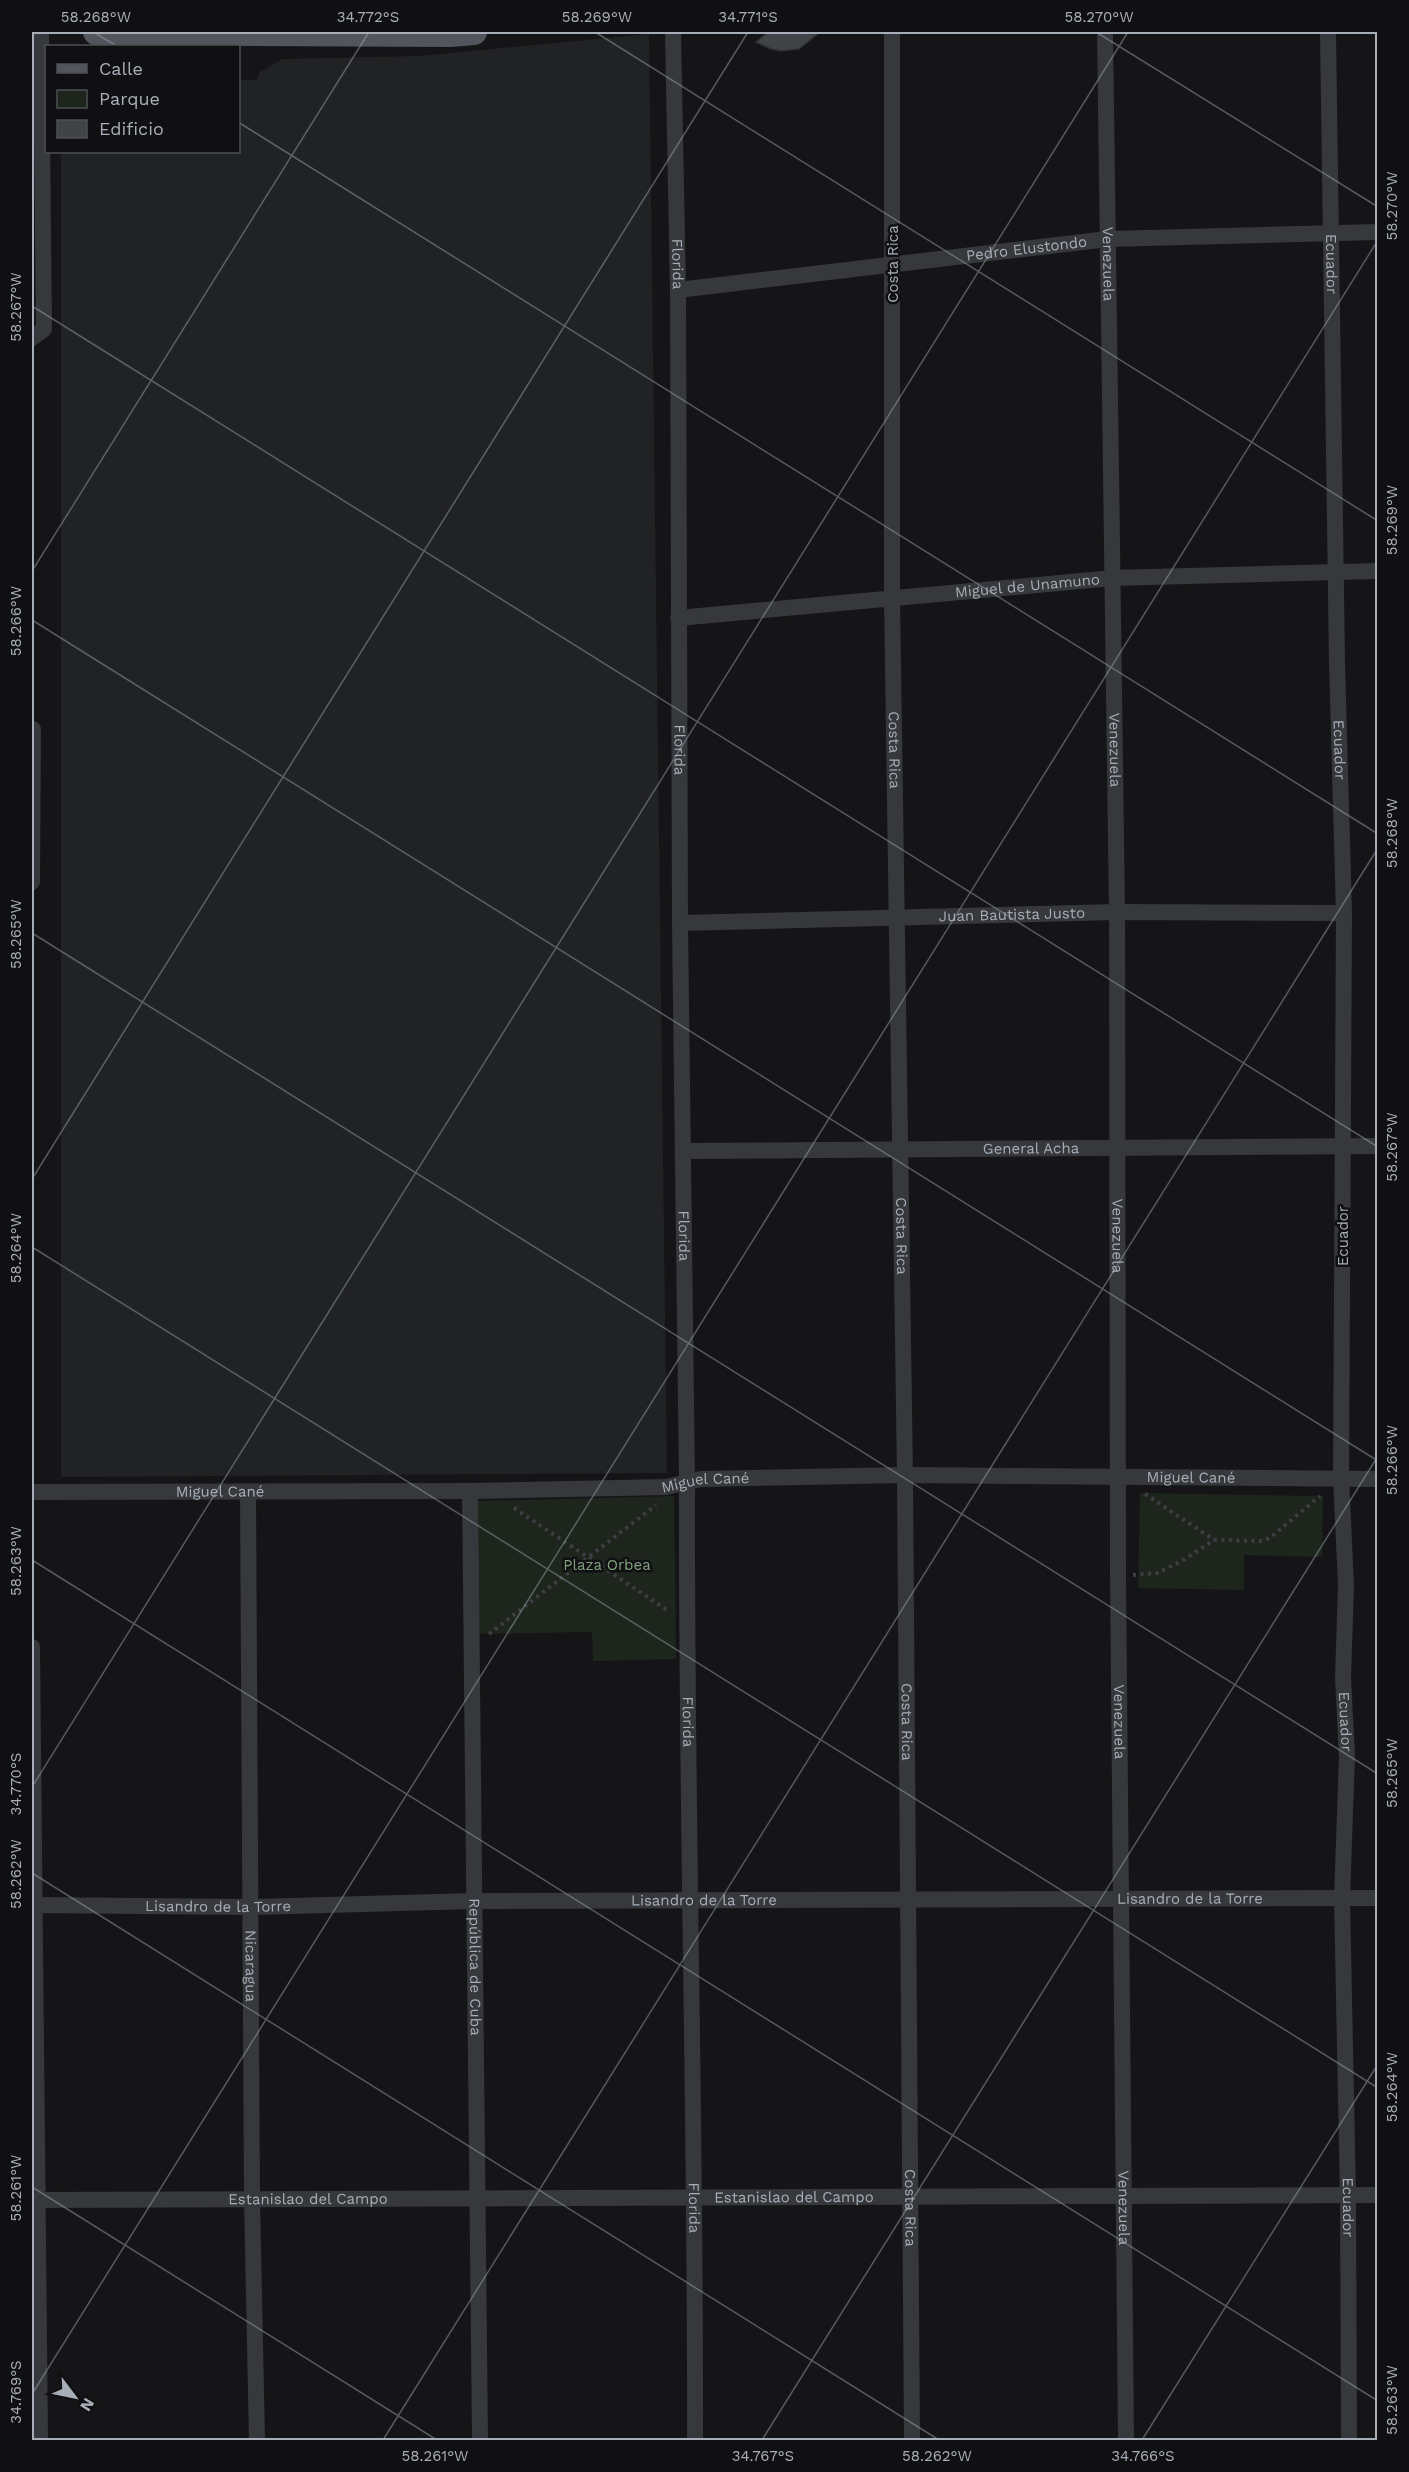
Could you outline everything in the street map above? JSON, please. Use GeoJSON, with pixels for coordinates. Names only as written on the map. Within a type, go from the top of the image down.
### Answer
{"type":"FeatureCollection","features":[{"type":"Feature","properties":{"kind":"main road"},"geometry":{"type":"LineString","coordinates":[[96,32],[422,32],[450,34],[474,32]]}},
{"type":"Feature","properties":{"kind":"street"},"geometry":{"type":"LineString","coordinates":[[38,334],[41,32]]}},
{"type":"Feature","properties":{"kind":"street","name":"Florida"},"geometry":{"type":"LineString","coordinates":[[674,32],[678,290],[680,923],[695,2198],[695,2440]]}},
{"type":"Feature","properties":{"kind":"street","name":"Costa Rica"},"geometry":{"type":"LineString","coordinates":[[892,32],[892,598],[902,1150],[912,2440]]}},
{"type":"Feature","properties":{"kind":"street","name":"Venezuela"},"geometry":{"type":"LineString","coordinates":[[1105,32],[1117,912],[1118,1576],[1126,2440]]}},
{"type":"Feature","properties":{"kind":"street","name":"Ecuador"},"geometry":{"type":"LineString","coordinates":[[1328,32],[1333,233],[1337,663],[1344,913],[1341,1479],[1346,1586],[1343,1678],[1347,1756],[1342,1898],[1348,2196],[1349,2440]]}},
{"type":"Feature","properties":{"kind":"street","name":"Pedro Elustondo"},"geometry":{"type":"LineString","coordinates":[[678,290],[1108,239],[1377,232]]}},
{"type":"Feature","properties":{"kind":"street","name":"Miguel de Unamuno"},"geometry":{"type":"LineString","coordinates":[[678,618],[1113,578],[1377,571]]}},
{"type":"Feature","properties":{"kind":"street"},"geometry":{"type":"LineString","coordinates":[[32,882],[33,729]]}},
{"type":"Feature","properties":{"kind":"street","name":"Juan Bautista Justo"},"geometry":{"type":"LineString","coordinates":[[680,923],[1117,912],[1344,913]]}},
{"type":"Feature","properties":{"kind":"street","name":"General Acha"},"geometry":{"type":"LineString","coordinates":[[683,1151],[1377,1146]]}},
{"type":"Feature","properties":{"kind":"street","name":"Miguel Cané"},"geometry":{"type":"LineString","coordinates":[[32,1492],[489,1491],[666,1487],[702,1479],[905,1475],[1377,1479]]}},
{"type":"Feature","properties":{"kind":"street","name":"República de Cuba"},"geometry":{"type":"LineString","coordinates":[[470,1491],[480,2440]]}},
{"type":"Feature","properties":{"kind":"street","name":"Nicaragua"},"geometry":{"type":"LineString","coordinates":[[248,1492],[252,2200],[257,2440]]}},
{"type":"Feature","properties":{"kind":"street"},"geometry":{"type":"LineString","coordinates":[[32,1647],[35,2200],[40,2440]]}},
{"type":"Feature","properties":{"kind":"street","name":"Lisandro de la Torre"},"geometry":{"type":"LineString","coordinates":[[33,1905],[252,1907],[473,1901],[1377,1898]]}},
{"type":"Feature","properties":{"kind":"street","name":"Estanislao del Campo"},"geometry":{"type":"LineString","coordinates":[[35,2200],[1377,2195]]}},
{"type":"Feature","properties":{"kind":"path"},"geometry":{"type":"LineString","coordinates":[[1119,1477],[1214,1540],[1262,1541],[1270,1538],[1341,1479]]}},
{"type":"Feature","properties":{"kind":"path"},"geometry":{"type":"LineString","coordinates":[[489,1491],[687,1624]]}},
{"type":"Feature","properties":{"kind":"path"},"geometry":{"type":"LineString","coordinates":[[472,1648],[660,1502]]}},
{"type":"Feature","properties":{"kind":"path"},"geometry":{"type":"LineString","coordinates":[[1118,1576],[1157,1573],[1182,1561],[1214,1540]]}},
{"type":"Feature","properties":{"kind":"shaded area"},"geometry":{"type":"Polygon","coordinates":[[[649,34],[667,1473],[61,1477],[61,153],[240,153],[240,80],[257,80],[260,72],[282,59],[420,56],[649,34]]]}},
{"type":"Feature","properties":{"kind":"green space"},"geometry":{"type":"Polygon","coordinates":[[[1140,1493],[1323,1496],[1322,1557],[1244,1555],[1244,1590],[1138,1588],[1140,1493]]]}},
{"type":"Feature","properties":{"kind":"green space","name":"Plaza Orbea"},"geometry":{"type":"Polygon","coordinates":[[[674,1496],[676,1659],[593,1661],[592,1632],[473,1634],[477,1501],[674,1496]]]}},
{"type":"Feature","properties":{"kind":"building"},"geometry":{"type":"Polygon","coordinates":[[[768,32],[820,32],[799,49],[781,51],[756,42],[768,32]]]}}]}
